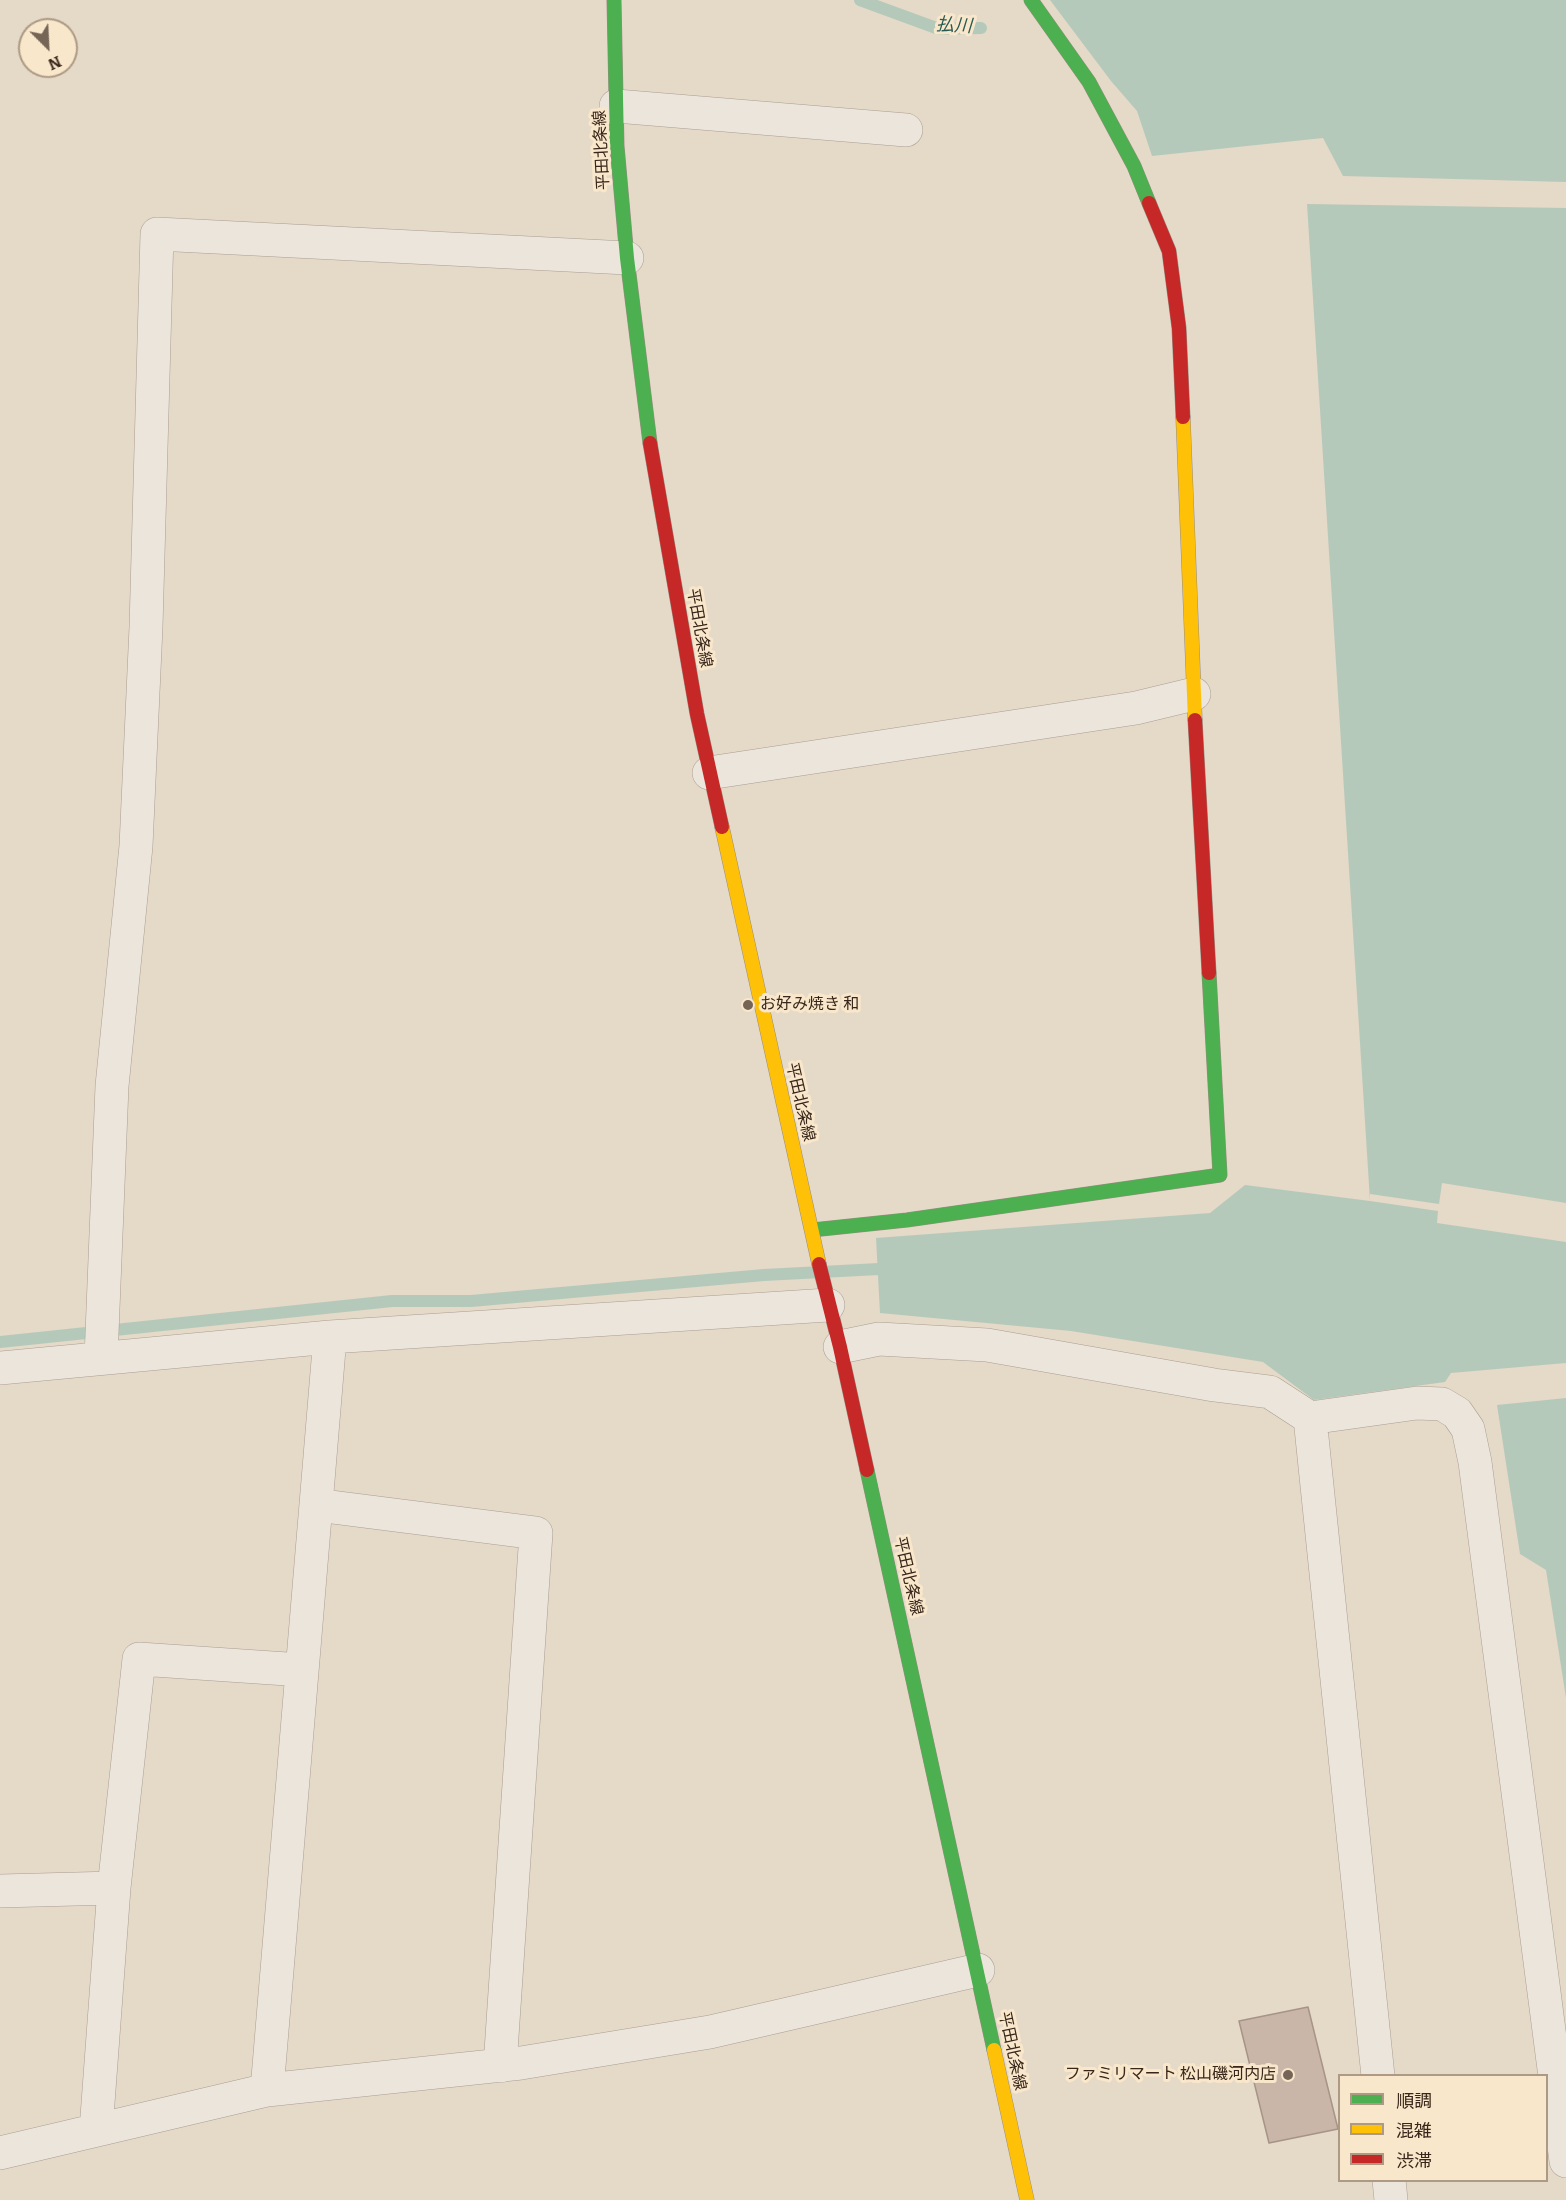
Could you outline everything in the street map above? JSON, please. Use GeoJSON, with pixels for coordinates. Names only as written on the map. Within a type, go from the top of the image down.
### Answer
{"type":"FeatureCollection","features":[{"type":"Feature","properties":{"kind":"main road","name":"平田北条線"},"geometry":{"type":"LineString","coordinates":[[614,0],[616,146],[627,258],[649,436],[709,773],[827,1300],[840,1347],[1027,2200]]}},
{"type":"Feature","properties":{"kind":"main road"},"geometry":{"type":"LineString","coordinates":[[812,1230],[907,1220],[1220,1175],[1194,694],[1179,328],[1169,251],[1134,166],[1089,82],[1031,0]]}},
{"type":"Feature","properties":{"kind":"street"},"geometry":{"type":"LineString","coordinates":[[616,106],[906,130]]}},
{"type":"Feature","properties":{"kind":"street"},"geometry":{"type":"LineString","coordinates":[[101,1343],[112,1086],[137,834],[146,627],[157,234],[627,258]]}},
{"type":"Feature","properties":{"kind":"street"},"geometry":{"type":"LineString","coordinates":[[709,773],[1136,708],[1194,694]]}},
{"type":"Feature","properties":{"kind":"street"},"geometry":{"type":"LineString","coordinates":[[0,1368],[101,1343],[330,1337],[827,1300]]}},
{"type":"Feature","properties":{"kind":"street"},"geometry":{"type":"LineString","coordinates":[[267,2090],[330,1337]]}},
{"type":"Feature","properties":{"kind":"street"},"geometry":{"type":"LineString","coordinates":[[840,1347],[879,1339],[987,1345],[1214,1385],[1270,1392],[1310,1418],[1417,1403],[1442,1404],[1457,1413],[1468,1429],[1477,1474],[1566,2162]]}},
{"type":"Feature","properties":{"kind":"street"},"geometry":{"type":"LineString","coordinates":[[1310,1418],[1378,2074]]}},
{"type":"Feature","properties":{"kind":"street"},"geometry":{"type":"LineString","coordinates":[[316,1505],[536,1533],[500,2066]]}},
{"type":"Feature","properties":{"kind":"street"},"geometry":{"type":"LineString","coordinates":[[96,2130],[114,1888],[139,1659],[302,1670]]}},
{"type":"Feature","properties":{"kind":"street"},"geometry":{"type":"LineString","coordinates":[[0,1891],[114,1888]]}},
{"type":"Feature","properties":{"kind":"street"},"geometry":{"type":"LineString","coordinates":[[0,2153],[267,2090],[500,2066],[710,2032],[978,1970]]}},
{"type":"Feature","properties":{"kind":"street"},"geometry":{"type":"LineString","coordinates":[[1389,2182],[1391,2200]]}},
{"type":"Feature","properties":{"kind":"shaded area"},"geometry":{"type":"Polygon","coordinates":[[[1050,0],[1566,0],[1566,182],[1343,176],[1323,138],[1152,156],[1137,111],[1111,81],[1050,0]]]}},
{"type":"Feature","properties":{"kind":"shaded area"},"geometry":{"type":"Polygon","coordinates":[[[1307,204],[1566,208],[1566,1363],[1451,1373],[1445,1382],[1314,1400],[1263,1362],[1071,1331],[880,1313],[876,1238],[1210,1213],[1245,1185],[1370,1201],[1307,204]]]}},
{"type":"Feature","properties":{"kind":"shaded area"},"geometry":{"type":"Polygon","coordinates":[[[1566,1398],[1566,1698],[1546,1570],[1520,1554],[1497,1405],[1566,1398]]]}},
{"type":"Feature","properties":{"kind":"pier"},"geometry":{"type":"Polygon","coordinates":[[[1442,1183],[1566,1203],[1566,1242],[1437,1223],[1438,1211],[1370,1201],[1370,1194],[1439,1204],[1442,1183]]]}},
{"type":"Feature","properties":{"kind":"building","name":"ファミリマート 松山磯河内店"},"geometry":{"type":"Polygon","coordinates":[[[1308,2007],[1338,2129],[1269,2143],[1239,2021],[1308,2007]]]}},
{"type":"Feature","properties":{"kind":"waterway","name":"払川"},"geometry":{"type":"LineString","coordinates":[[860,0],[939,29],[981,28]]}},
{"type":"Feature","properties":{"kind":"waterway"},"geometry":{"type":"LineString","coordinates":[[0,1342],[392,1301],[471,1301],[764,1275],[879,1269]]}},
{"type":"Feature","properties":{"kind":"traffic: fast"},"geometry":{"type":"LineString","coordinates":[[614,0],[617,146],[627,258],[650,443]]}},
{"type":"Feature","properties":{"kind":"traffic: fast"},"geometry":{"type":"LineString","coordinates":[[1031,0],[1089,82],[1134,166],[1149,203]]}},
{"type":"Feature","properties":{"kind":"traffic: fast"},"geometry":{"type":"LineString","coordinates":[[812,1230],[907,1220],[1220,1175],[1209,973]]}},
{"type":"Feature","properties":{"kind":"traffic: fast"},"geometry":{"type":"LineString","coordinates":[[867,1470],[994,2050]]}},
{"type":"Feature","properties":{"kind":"traffic: slow"},"geometry":{"type":"LineString","coordinates":[[1183,417],[1195,720]]}},
{"type":"Feature","properties":{"kind":"traffic: slow"},"geometry":{"type":"LineString","coordinates":[[722,827],[819,1264]]}},
{"type":"Feature","properties":{"kind":"traffic: slow"},"geometry":{"type":"LineString","coordinates":[[994,2050],[1027,2200]]}},
{"type":"Feature","properties":{"kind":"traffic: jam"},"geometry":{"type":"LineString","coordinates":[[1149,203],[1169,251],[1179,328],[1183,417]]}},
{"type":"Feature","properties":{"kind":"traffic: jam"},"geometry":{"type":"LineString","coordinates":[[650,443],[697,714],[722,827]]}},
{"type":"Feature","properties":{"kind":"traffic: jam"},"geometry":{"type":"LineString","coordinates":[[1195,720],[1209,973]]}},
{"type":"Feature","properties":{"kind":"traffic: jam"},"geometry":{"type":"LineString","coordinates":[[819,1264],[867,1470]]}},
{"type":"Feature","properties":{"kind":"place","name":"お好み焼き 和"},"geometry":{"type":"Point","coordinates":[748,1005]}},
{"type":"Feature","properties":{"kind":"place","name":"ファミリマート 松山磯河内店"},"geometry":{"type":"Point","coordinates":[1288,2075]}}]}
